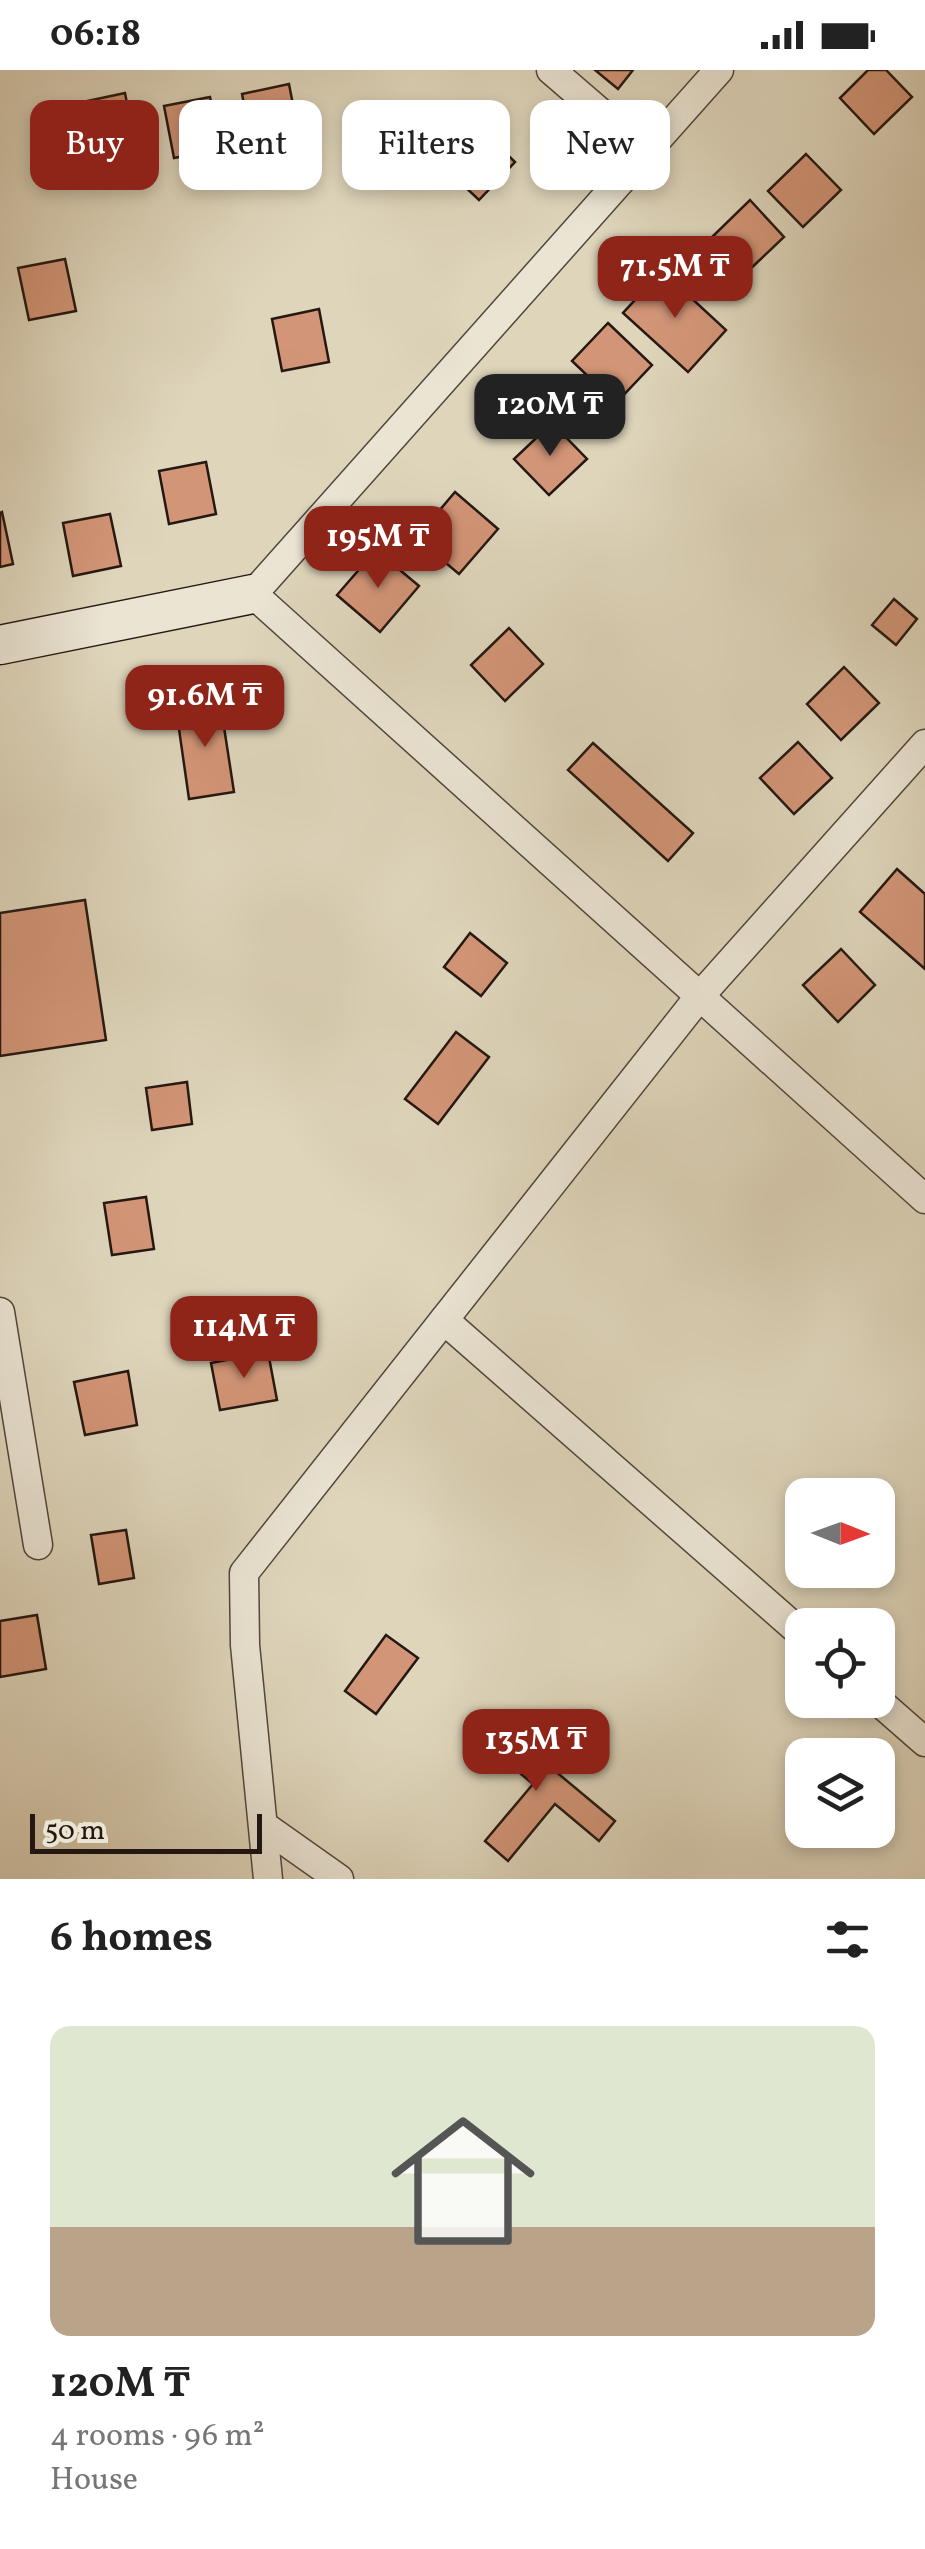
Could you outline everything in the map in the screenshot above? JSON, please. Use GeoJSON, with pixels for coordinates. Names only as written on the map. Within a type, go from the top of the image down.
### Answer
{"type":"FeatureCollection","features":[{"type":"Feature","properties":{"kind":"street"},"geometry":{"type":"LineString","coordinates":[[552,70],[586,100]]}},
{"type":"Feature","properties":{"kind":"street"},"geometry":{"type":"LineString","coordinates":[[670,125],[720,70]]}},
{"type":"Feature","properties":{"kind":"street"},"geometry":{"type":"LineString","coordinates":[[0,645],[253,594],[612,190]]}},
{"type":"Feature","properties":{"kind":"street"},"geometry":{"type":"LineString","coordinates":[[253,594],[925,1199]]}},
{"type":"Feature","properties":{"kind":"street"},"geometry":{"type":"LineString","coordinates":[[268,1879],[245,1645],[244,1573],[698,997],[925,744]]}},
{"type":"Feature","properties":{"kind":"street"},"geometry":{"type":"LineString","coordinates":[[0,1312],[38,1546]]}},
{"type":"Feature","properties":{"kind":"street"},"geometry":{"type":"LineString","coordinates":[[444,1320],[785,1619]]}},
{"type":"Feature","properties":{"kind":"street"},"geometry":{"type":"LineString","coordinates":[[895,1715],[925,1742]]}},
{"type":"Feature","properties":{"kind":"street"},"geometry":{"type":"LineString","coordinates":[[264,1826],[339,1879]]}},
{"type":"Feature","properties":{"kind":"building"},"geometry":{"type":"Polygon","coordinates":[[[595,70],[633,70],[618,89],[595,70]]]}},
{"type":"Feature","properties":{"kind":"building"},"geometry":{"type":"Polygon","coordinates":[[[868,70],[886,70],[912,97],[874,134],[840,98],[868,70]]]}},
{"type":"Feature","properties":{"kind":"building"},"geometry":{"type":"Polygon","coordinates":[[[289,84],[292,100],[243,100],[242,94],[289,84]]]}},
{"type":"Feature","properties":{"kind":"building"},"geometry":{"type":"Polygon","coordinates":[[[125,93],[126,100],[92,100],[125,93]]]}},
{"type":"Feature","properties":{"kind":"building"},"geometry":{"type":"Polygon","coordinates":[[[179,103],[179,157],[174,158],[164,106],[179,103]]]}},
{"type":"Feature","properties":{"kind":"building"},"geometry":{"type":"Polygon","coordinates":[[[806,154],[841,190],[803,227],[768,191],[806,154]]]}},
{"type":"Feature","properties":{"kind":"building"},"geometry":{"type":"Polygon","coordinates":[[[468,190],[488,190],[479,200],[468,190]]]}},
{"type":"Feature","properties":{"kind":"building"},"geometry":{"type":"Polygon","coordinates":[[[750,200],[784,237],[746,273],[712,237],[750,200]]]}},
{"type":"Feature","properties":{"kind":"building"},"geometry":{"type":"Polygon","coordinates":[[[65,259],[76,311],[29,320],[18,268],[65,259]]]}},
{"type":"Feature","properties":{"kind":"building"},"geometry":{"type":"Polygon","coordinates":[[[662,271],[726,330],[688,372],[623,313],[662,271]]]}},
{"type":"Feature","properties":{"kind":"building"},"geometry":{"type":"Polygon","coordinates":[[[319,309],[329,362],[282,371],[272,319],[319,309]]]}},
{"type":"Feature","properties":{"kind":"building"},"geometry":{"type":"Polygon","coordinates":[[[608,323],[652,365],[616,403],[572,361],[608,323]]]}},
{"type":"Feature","properties":{"kind":"building"},"geometry":{"type":"Polygon","coordinates":[[[552,423],[587,459],[549,495],[514,459],[552,423]]]}},
{"type":"Feature","properties":{"kind":"building"},"geometry":{"type":"Polygon","coordinates":[[[206,462],[216,514],[169,524],[159,471],[206,462]]]}},
{"type":"Feature","properties":{"kind":"building"},"geometry":{"type":"Polygon","coordinates":[[[455,492],[498,529],[459,574],[416,538],[455,492]]]}},
{"type":"Feature","properties":{"kind":"building"},"geometry":{"type":"Polygon","coordinates":[[[0,513],[13,564],[0,567],[0,513]]]}},
{"type":"Feature","properties":{"kind":"building"},"geometry":{"type":"Polygon","coordinates":[[[110,514],[121,566],[73,576],[63,523],[110,514]]]}},
{"type":"Feature","properties":{"kind":"building"},"geometry":{"type":"Polygon","coordinates":[[[376,550],[419,586],[380,632],[337,595],[376,550]]]}},
{"type":"Feature","properties":{"kind":"building"},"geometry":{"type":"Polygon","coordinates":[[[894,599],[917,619],[896,645],[872,625],[894,599]]]}},
{"type":"Feature","properties":{"kind":"building"},"geometry":{"type":"Polygon","coordinates":[[[509,628],[543,664],[505,701],[471,665],[509,628]]]}},
{"type":"Feature","properties":{"kind":"building"},"geometry":{"type":"Polygon","coordinates":[[[844,667],[879,703],[841,740],[807,704],[844,667]]]}},
{"type":"Feature","properties":{"kind":"building"},"geometry":{"type":"Polygon","coordinates":[[[220,701],[234,792],[189,799],[176,708],[220,701]]]}},
{"type":"Feature","properties":{"kind":"building"},"geometry":{"type":"Polygon","coordinates":[[[798,742],[832,778],[794,814],[760,778],[798,742]]]}},
{"type":"Feature","properties":{"kind":"building"},"geometry":{"type":"Polygon","coordinates":[[[593,743],[693,833],[668,861],[568,770],[593,743]]]}},
{"type":"Feature","properties":{"kind":"building"},"geometry":{"type":"Polygon","coordinates":[[[897,869],[925,894],[925,969],[860,912],[897,869]]]}},
{"type":"Feature","properties":{"kind":"building"},"geometry":{"type":"Polygon","coordinates":[[[85,900],[106,1040],[0,1056],[0,913],[85,900]]]}},
{"type":"Feature","properties":{"kind":"building"},"geometry":{"type":"Polygon","coordinates":[[[470,933],[507,963],[481,996],[444,967],[470,933]]]}},
{"type":"Feature","properties":{"kind":"building"},"geometry":{"type":"Polygon","coordinates":[[[841,949],[875,985],[838,1022],[803,985],[841,949]]]}},
{"type":"Feature","properties":{"kind":"building"},"geometry":{"type":"Polygon","coordinates":[[[456,1032],[489,1057],[438,1124],[405,1099],[456,1032]]]}},
{"type":"Feature","properties":{"kind":"building"},"geometry":{"type":"Polygon","coordinates":[[[187,1082],[192,1124],[152,1130],[146,1088],[187,1082]]]}},
{"type":"Feature","properties":{"kind":"building"},"geometry":{"type":"Polygon","coordinates":[[[146,1197],[154,1249],[112,1255],[104,1203],[146,1197]]]}},
{"type":"Feature","properties":{"kind":"building"},"geometry":{"type":"Polygon","coordinates":[[[268,1352],[277,1400],[220,1410],[211,1363],[268,1352]]]}},
{"type":"Feature","properties":{"kind":"building"},"geometry":{"type":"Polygon","coordinates":[[[128,1371],[137,1425],[85,1435],[74,1382],[128,1371]]]}},
{"type":"Feature","properties":{"kind":"building"},"geometry":{"type":"Polygon","coordinates":[[[126,1530],[134,1578],[99,1584],[91,1535],[126,1530]]]}},
{"type":"Feature","properties":{"kind":"building"},"geometry":{"type":"Polygon","coordinates":[[[37,1615],[46,1669],[0,1677],[0,1621],[37,1615]]]}},
{"type":"Feature","properties":{"kind":"building"},"geometry":{"type":"Polygon","coordinates":[[[386,1635],[418,1658],[376,1714],[345,1691],[386,1635]]]}},
{"type":"Feature","properties":{"kind":"building"},"geometry":{"type":"Polygon","coordinates":[[[488,1715],[615,1821],[599,1841],[555,1804],[508,1861],[485,1841],[533,1784],[472,1733],[488,1715]]]}}]}
